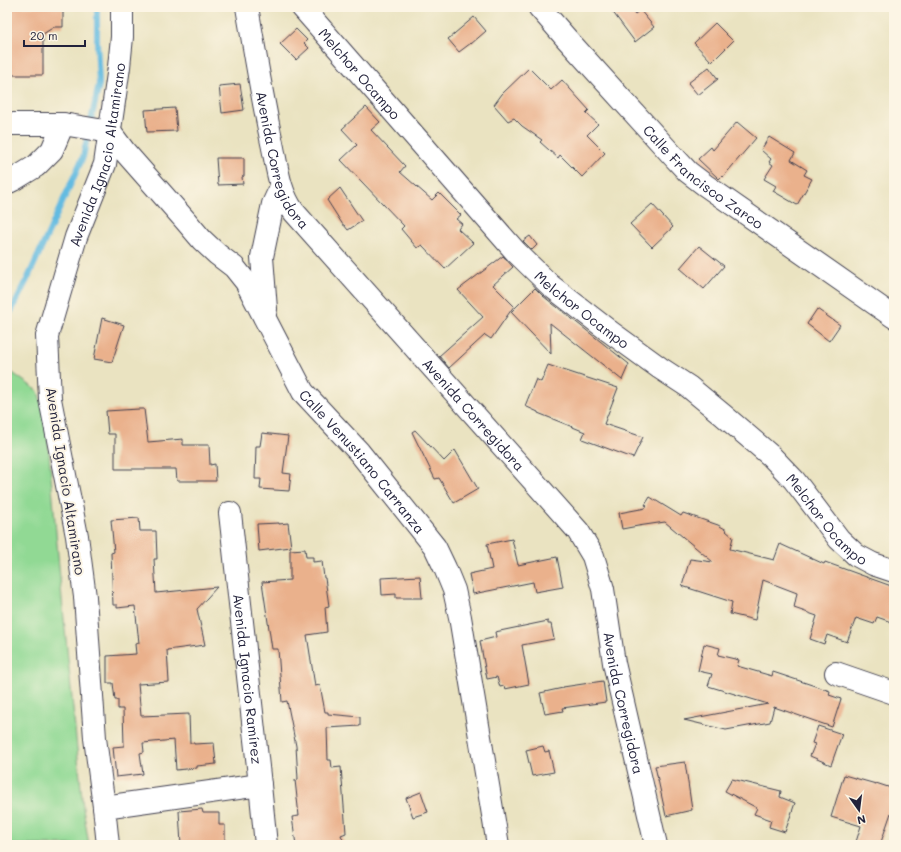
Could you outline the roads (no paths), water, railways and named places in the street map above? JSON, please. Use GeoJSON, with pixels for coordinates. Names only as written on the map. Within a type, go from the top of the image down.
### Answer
{"type":"FeatureCollection","features":[{"type":"Feature","properties":{"kind":"street","name":"Avenida Ignacio Altamirano"},"geometry":{"type":"LineString","coordinates":[[108,845],[95,738],[84,597],[77,536],[50,399],[47,336],[76,237],[105,164],[121,44],[122,7]]}},
{"type":"Feature","properties":{"kind":"street","name":"Avenida Corregidora"},"geometry":{"type":"LineString","coordinates":[[247,7],[266,115],[281,187],[289,206],[573,525],[593,556],[602,589],[614,663],[656,845]]}},
{"type":"Feature","properties":{"kind":"street","name":"Melchor Ocampo"},"geometry":{"type":"LineString","coordinates":[[302,7],[516,252],[551,286],[609,331],[689,387],[723,414],[765,451],[794,480],[839,539],[856,555],[873,564],[894,571]]}},
{"type":"Feature","properties":{"kind":"street","name":"Calle Francisco Zarco"},"geometry":{"type":"LineString","coordinates":[[539,7],[688,172],[894,317]]}},
{"type":"Feature","properties":{"kind":"street"},"geometry":{"type":"LineString","coordinates":[[7,124],[63,124],[110,132]]}},
{"type":"Feature","properties":{"kind":"street"},"geometry":{"type":"LineString","coordinates":[[7,183],[36,166],[52,150],[63,124]]}},
{"type":"Feature","properties":{"kind":"street","name":"Calle Venustiano Carranza"},"geometry":{"type":"LineString","coordinates":[[110,132],[125,152],[202,240],[234,267],[246,282],[303,392],[364,458],[435,548],[454,590],[460,617],[498,845]]}},
{"type":"Feature","properties":{"kind":"street"},"geometry":{"type":"LineString","coordinates":[[264,316],[266,309],[262,257],[274,204],[281,187]]}},
{"type":"Feature","properties":{"kind":"street","name":"Avenida Ignacio Ramírez"},"geometry":{"type":"LineString","coordinates":[[230,513],[266,845]]}},
{"type":"Feature","properties":{"kind":"street"},"geometry":{"type":"LineString","coordinates":[[836,673],[894,693]]}},
{"type":"Feature","properties":{"kind":"street"},"geometry":{"type":"LineString","coordinates":[[104,807],[260,785]]}},
{"type":"Feature","properties":{"kind":"waterway"},"geometry":{"type":"LineString","coordinates":[[7,317],[26,282],[83,157],[99,84],[97,7]]}}]}
